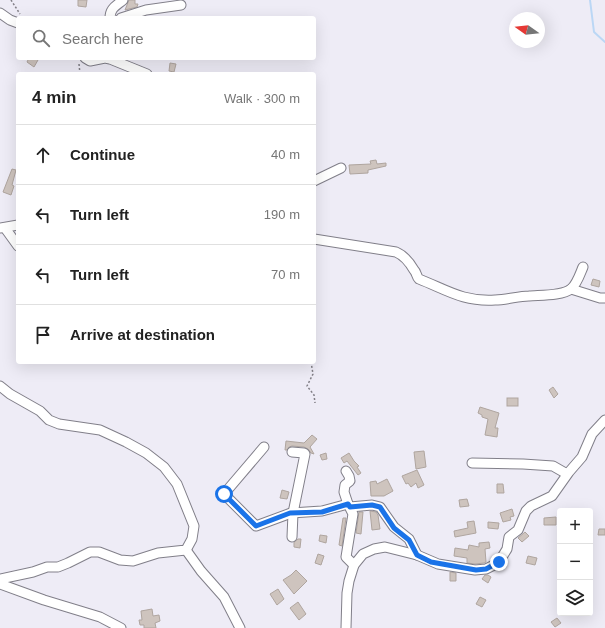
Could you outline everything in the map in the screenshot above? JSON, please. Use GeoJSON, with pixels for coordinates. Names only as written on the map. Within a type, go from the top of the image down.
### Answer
{"type":"FeatureCollection","features":[{"type":"Feature","properties":{"kind":"street"},"geometry":{"type":"LineString","coordinates":[[110,16],[112,9],[123,0]]}},
{"type":"Feature","properties":{"kind":"street"},"geometry":{"type":"LineString","coordinates":[[127,16],[146,10],[181,5]]}},
{"type":"Feature","properties":{"kind":"street"},"geometry":{"type":"LineString","coordinates":[[0,13],[10,20],[16,20]]}},
{"type":"Feature","properties":{"kind":"street"},"geometry":{"type":"LineString","coordinates":[[88,60],[90,62],[97,60]]}},
{"type":"Feature","properties":{"kind":"street"},"geometry":{"type":"LineString","coordinates":[[110,60],[142,72]]}},
{"type":"Feature","properties":{"kind":"street"},"geometry":{"type":"LineString","coordinates":[[316,180],[341,168]]}},
{"type":"Feature","properties":{"kind":"street"},"geometry":{"type":"LineString","coordinates":[[16,225],[3,228],[16,244]]}},
{"type":"Feature","properties":{"kind":"street"},"geometry":{"type":"LineString","coordinates":[[316,239],[402,254],[415,270],[419,278],[446,292],[472,299],[496,300],[526,296],[553,295],[571,289],[583,267]]}},
{"type":"Feature","properties":{"kind":"street"},"geometry":{"type":"LineString","coordinates":[[571,289],[600,298],[605,298]]}},
{"type":"Feature","properties":{"kind":"street"},"geometry":{"type":"LineString","coordinates":[[0,386],[10,394],[40,411],[49,420],[59,424],[100,430],[146,453],[164,466],[177,484],[194,526],[192,539],[186,550]]}},
{"type":"Feature","properties":{"kind":"street"},"geometry":{"type":"LineString","coordinates":[[346,628],[347,593],[349,581],[354,566],[363,554],[374,549],[385,547],[417,555],[438,564],[476,570],[486,569],[494,565],[499,562],[507,549],[509,537],[518,530],[526,511],[531,506],[552,496],[567,474],[582,457],[592,434],[603,424]]}},
{"type":"Feature","properties":{"kind":"street"},"geometry":{"type":"LineString","coordinates":[[264,447],[224,494],[256,526],[293,513],[322,512],[349,505],[372,505],[380,507],[394,528],[409,540],[417,555]]}},
{"type":"Feature","properties":{"kind":"street"},"geometry":{"type":"LineString","coordinates":[[292,452],[305,454],[293,513],[292,536]]}},
{"type":"Feature","properties":{"kind":"street"},"geometry":{"type":"LineString","coordinates":[[472,463],[553,466],[567,474]]}},
{"type":"Feature","properties":{"kind":"street"},"geometry":{"type":"LineString","coordinates":[[346,471],[350,476],[350,481],[345,485],[344,492],[353,514],[346,557],[354,566]]}},
{"type":"Feature","properties":{"kind":"street"},"geometry":{"type":"LineString","coordinates":[[0,579],[68,563],[90,552],[99,552],[120,560],[132,561],[158,553],[186,550]]}},
{"type":"Feature","properties":{"kind":"street"},"geometry":{"type":"LineString","coordinates":[[186,550],[201,571],[224,597],[240,628]]}},
{"type":"Feature","properties":{"kind":"street"},"geometry":{"type":"LineString","coordinates":[[0,584],[44,600],[100,617],[120,628]]}},
{"type":"Feature","properties":{"kind":"path"},"geometry":{"type":"LineString","coordinates":[[10,0],[18,16]]}},
{"type":"Feature","properties":{"kind":"path"},"geometry":{"type":"LineString","coordinates":[[78,60],[80,72]]}},
{"type":"Feature","properties":{"kind":"path"},"geometry":{"type":"LineString","coordinates":[[311,364],[313,374],[307,386],[314,395],[315,403]]}},
{"type":"Feature","properties":{"kind":"building"},"geometry":{"type":"Polygon","coordinates":[[[78,0],[87,0],[86,7],[78,6],[78,0]]]}},
{"type":"Feature","properties":{"kind":"building"},"geometry":{"type":"Polygon","coordinates":[[[129,0],[135,0],[135,4],[138,4],[137,7],[125,10],[129,0]]]}},
{"type":"Feature","properties":{"kind":"building"},"geometry":{"type":"Polygon","coordinates":[[[28,60],[38,60],[34,67],[27,62],[28,60]]]}},
{"type":"Feature","properties":{"kind":"building"},"geometry":{"type":"Polygon","coordinates":[[[170,63],[176,64],[174,72],[169,71],[170,63]]]}},
{"type":"Feature","properties":{"kind":"building"},"geometry":{"type":"Polygon","coordinates":[[[376,160],[377,164],[386,163],[386,166],[368,170],[368,173],[350,174],[349,165],[371,164],[370,161],[376,160]]]}},
{"type":"Feature","properties":{"kind":"building"},"geometry":{"type":"Polygon","coordinates":[[[12,169],[16,170],[11,195],[3,192],[12,169]]]}},
{"type":"Feature","properties":{"kind":"building"},"geometry":{"type":"Polygon","coordinates":[[[593,279],[600,281],[599,287],[591,285],[593,279]]]}},
{"type":"Feature","properties":{"kind":"building"},"geometry":{"type":"Polygon","coordinates":[[[553,387],[558,394],[554,398],[549,390],[553,387]]]}},
{"type":"Feature","properties":{"kind":"building"},"geometry":{"type":"Polygon","coordinates":[[[507,398],[518,398],[518,406],[507,406],[507,398]]]}},
{"type":"Feature","properties":{"kind":"building"},"geometry":{"type":"Polygon","coordinates":[[[480,407],[499,413],[495,428],[498,428],[497,437],[485,435],[488,419],[482,417],[482,415],[478,413],[480,407]]]}},
{"type":"Feature","properties":{"kind":"building"},"geometry":{"type":"Polygon","coordinates":[[[312,435],[317,439],[310,447],[314,454],[304,447],[292,446],[285,450],[286,441],[304,443],[312,435]]]}},
{"type":"Feature","properties":{"kind":"building"},"geometry":{"type":"Polygon","coordinates":[[[424,451],[426,467],[416,469],[414,452],[424,451]]]}},
{"type":"Feature","properties":{"kind":"building"},"geometry":{"type":"Polygon","coordinates":[[[326,453],[327,459],[322,460],[320,455],[326,453]]]}},
{"type":"Feature","properties":{"kind":"building"},"geometry":{"type":"Polygon","coordinates":[[[349,453],[359,466],[357,467],[361,473],[358,475],[347,461],[344,463],[341,458],[349,453]]]}},
{"type":"Feature","properties":{"kind":"building"},"geometry":{"type":"Polygon","coordinates":[[[417,470],[424,485],[418,488],[416,483],[411,487],[408,483],[406,484],[402,476],[417,470]]]}},
{"type":"Feature","properties":{"kind":"building"},"geometry":{"type":"Polygon","coordinates":[[[387,479],[393,491],[384,496],[371,496],[370,482],[376,481],[377,484],[387,479]]]}},
{"type":"Feature","properties":{"kind":"building"},"geometry":{"type":"Polygon","coordinates":[[[497,484],[503,484],[504,493],[497,493],[497,484]]]}},
{"type":"Feature","properties":{"kind":"building"},"geometry":{"type":"Polygon","coordinates":[[[282,490],[289,492],[287,499],[280,498],[282,490]]]}},
{"type":"Feature","properties":{"kind":"building"},"geometry":{"type":"Polygon","coordinates":[[[467,499],[469,506],[460,507],[459,500],[467,499]]]}},
{"type":"Feature","properties":{"kind":"building"},"geometry":{"type":"Polygon","coordinates":[[[512,509],[514,516],[510,517],[511,520],[503,522],[500,513],[512,509]]]}},
{"type":"Feature","properties":{"kind":"building"},"geometry":{"type":"Polygon","coordinates":[[[370,511],[376,512],[378,515],[380,529],[372,530],[370,511]]]}},
{"type":"Feature","properties":{"kind":"building"},"geometry":{"type":"Polygon","coordinates":[[[359,512],[363,512],[361,534],[356,533],[359,512]]]}},
{"type":"Feature","properties":{"kind":"building"},"geometry":{"type":"Polygon","coordinates":[[[556,517],[556,525],[544,525],[544,518],[556,517]]]}},
{"type":"Feature","properties":{"kind":"building"},"geometry":{"type":"Polygon","coordinates":[[[343,518],[346,518],[342,546],[339,545],[343,518]]]}},
{"type":"Feature","properties":{"kind":"building"},"geometry":{"type":"Polygon","coordinates":[[[474,521],[476,533],[455,537],[454,531],[468,528],[467,522],[474,521]]]}},
{"type":"Feature","properties":{"kind":"building"},"geometry":{"type":"Polygon","coordinates":[[[488,522],[499,523],[498,529],[488,528],[488,522]]]}},
{"type":"Feature","properties":{"kind":"building"},"geometry":{"type":"Polygon","coordinates":[[[599,529],[605,529],[605,535],[598,535],[599,529]]]}},
{"type":"Feature","properties":{"kind":"building"},"geometry":{"type":"Polygon","coordinates":[[[525,532],[529,536],[522,542],[518,538],[525,532]]]}},
{"type":"Feature","properties":{"kind":"building"},"geometry":{"type":"Polygon","coordinates":[[[320,535],[327,536],[326,543],[319,541],[320,535]]]}},
{"type":"Feature","properties":{"kind":"building"},"geometry":{"type":"Polygon","coordinates":[[[301,539],[300,548],[294,547],[294,542],[301,539]]]}},
{"type":"Feature","properties":{"kind":"building"},"geometry":{"type":"Polygon","coordinates":[[[489,542],[490,548],[485,549],[486,562],[484,563],[467,563],[467,558],[454,556],[455,548],[468,550],[469,545],[479,547],[479,543],[489,542]]]}},
{"type":"Feature","properties":{"kind":"building"},"geometry":{"type":"Polygon","coordinates":[[[318,554],[324,556],[321,565],[315,563],[318,554]]]}},
{"type":"Feature","properties":{"kind":"building"},"geometry":{"type":"Polygon","coordinates":[[[528,556],[537,558],[535,565],[526,563],[528,556]]]}},
{"type":"Feature","properties":{"kind":"building"},"geometry":{"type":"Polygon","coordinates":[[[296,570],[307,581],[294,594],[283,580],[296,570]]]}},
{"type":"Feature","properties":{"kind":"building"},"geometry":{"type":"Polygon","coordinates":[[[450,572],[456,573],[456,581],[450,581],[450,572]]]}},
{"type":"Feature","properties":{"kind":"building"},"geometry":{"type":"Polygon","coordinates":[[[485,575],[491,577],[488,583],[482,579],[485,575]]]}},
{"type":"Feature","properties":{"kind":"building"},"geometry":{"type":"Polygon","coordinates":[[[278,589],[284,599],[277,605],[270,594],[278,589]]]}},
{"type":"Feature","properties":{"kind":"building"},"geometry":{"type":"Polygon","coordinates":[[[480,597],[486,600],[482,607],[476,604],[480,597]]]}},
{"type":"Feature","properties":{"kind":"building"},"geometry":{"type":"Polygon","coordinates":[[[298,602],[306,614],[299,620],[290,608],[298,602]]]}},
{"type":"Feature","properties":{"kind":"building"},"geometry":{"type":"Polygon","coordinates":[[[152,609],[153,616],[159,615],[160,621],[155,623],[156,628],[144,628],[144,625],[140,625],[139,620],[142,620],[141,611],[152,609]]]}},
{"type":"Feature","properties":{"kind":"building"},"geometry":{"type":"Polygon","coordinates":[[[557,618],[561,623],[555,627],[551,622],[557,618]]]}},
{"type":"Feature","properties":{"kind":"waterway"},"geometry":{"type":"LineString","coordinates":[[590,0],[594,32],[605,42]]}},
{"type":"Feature","properties":{"kind":"route"},"geometry":{"type":"LineString","coordinates":[[224,494],[256,526],[290,513],[322,512],[348,504],[350,507],[372,505],[380,507],[394,528],[409,540],[417,555],[431,562],[476,570],[486,569],[499,562]]}}]}
